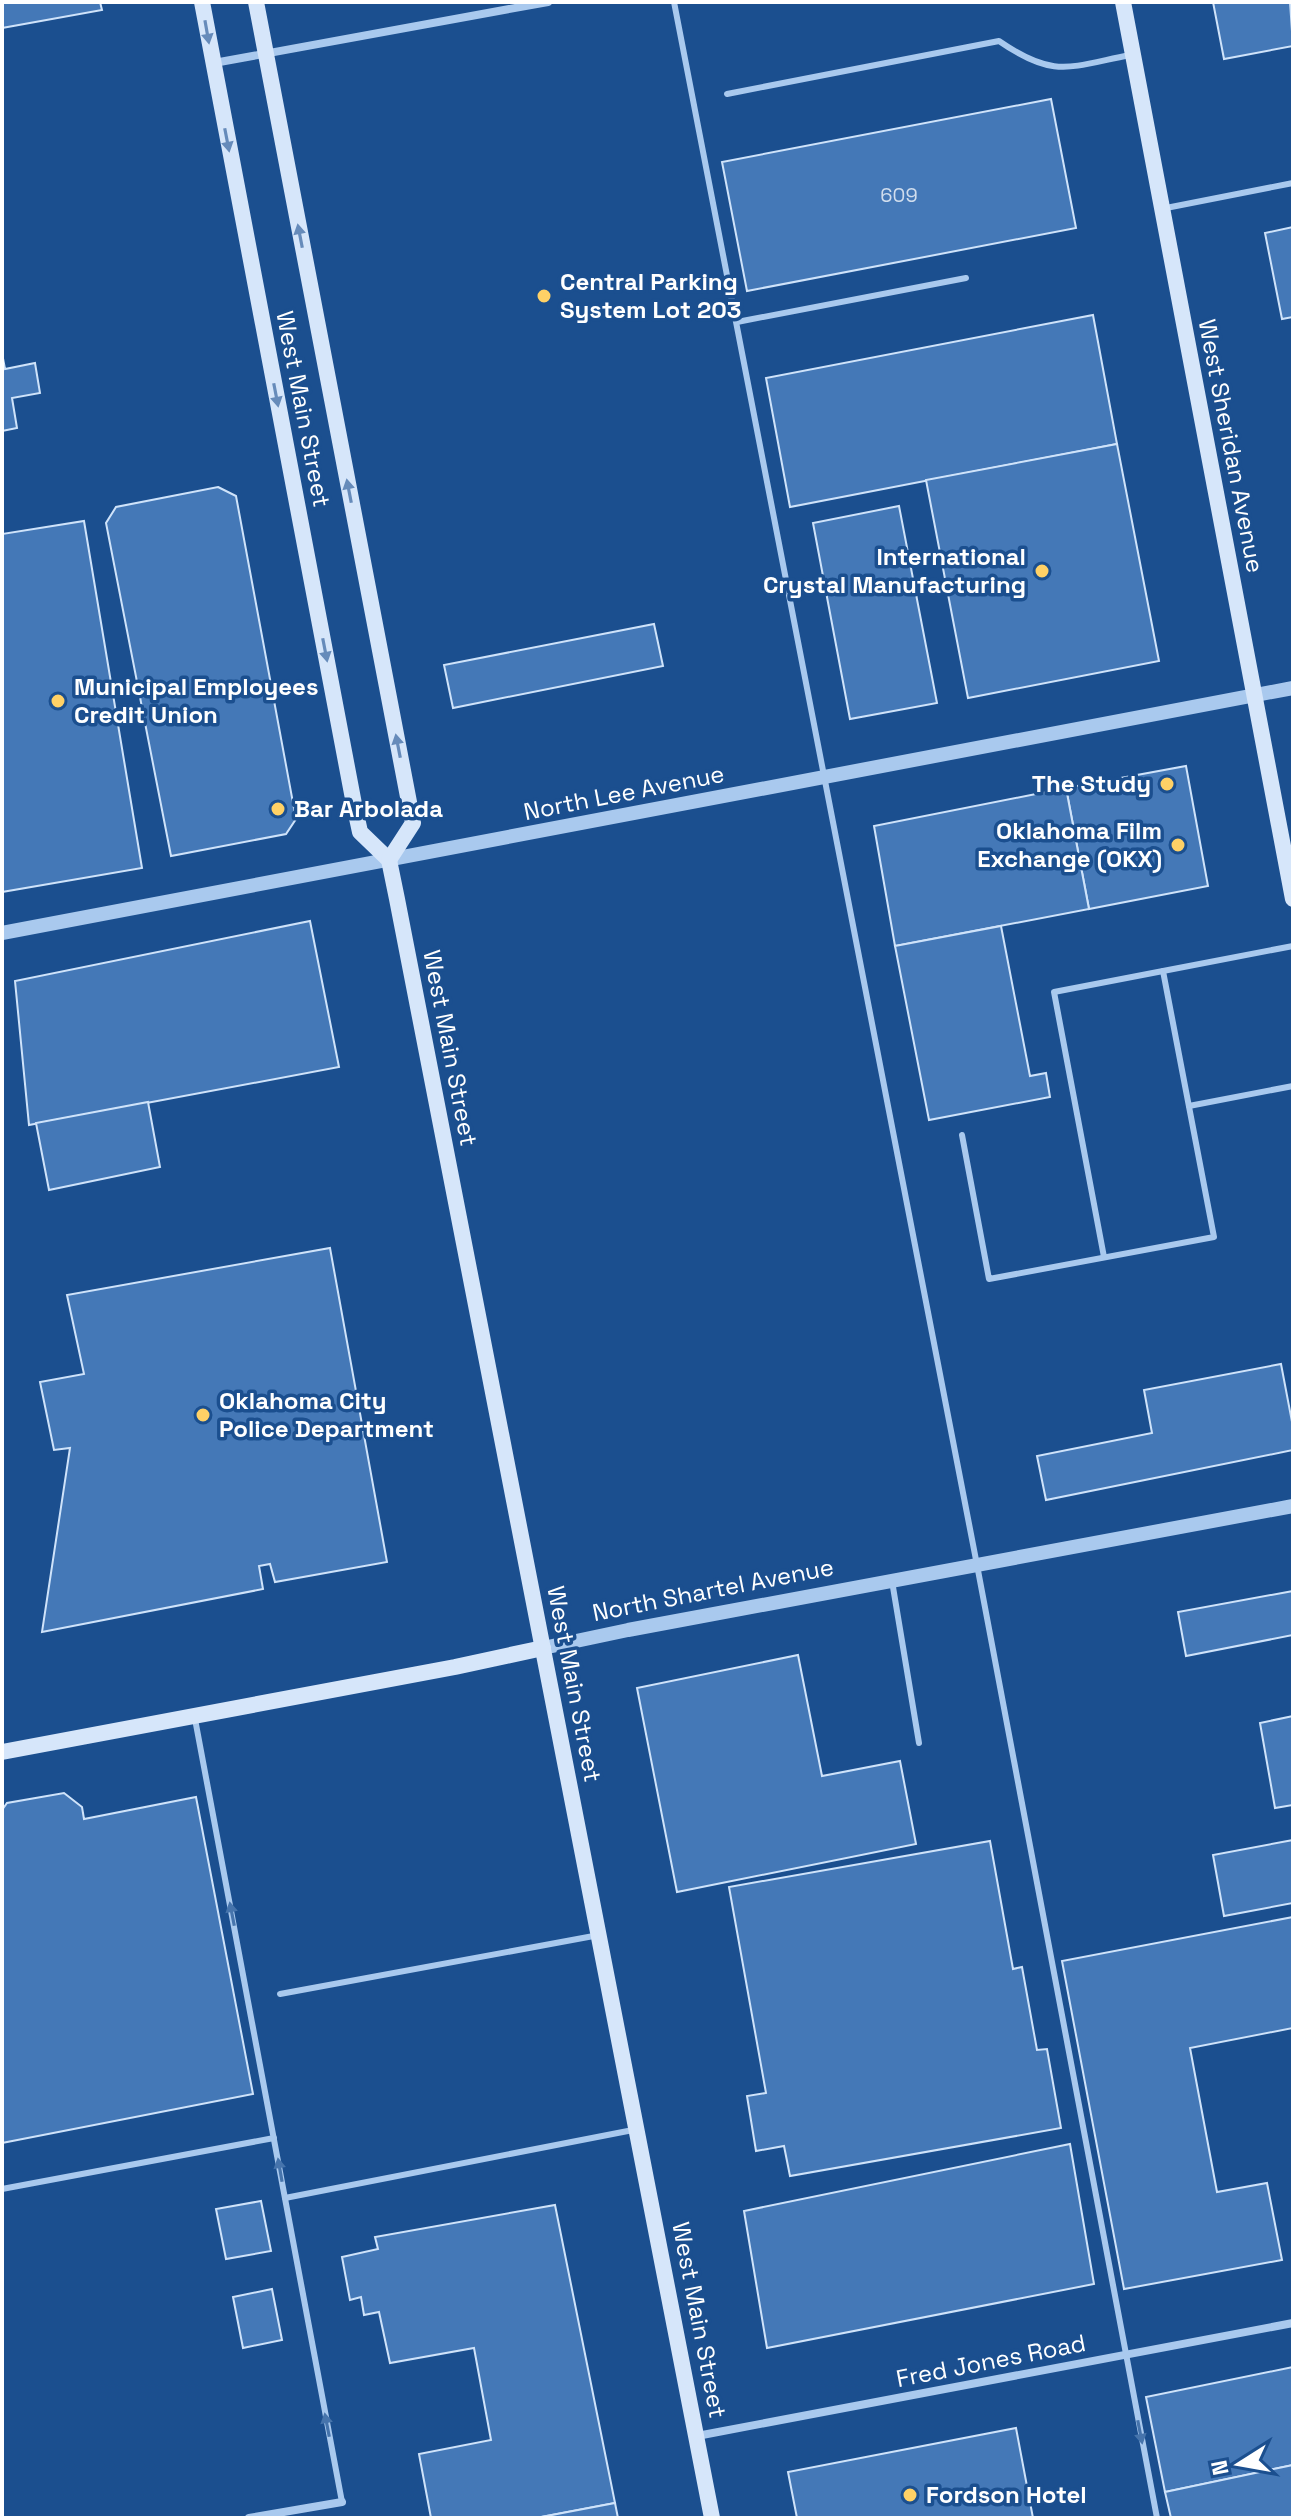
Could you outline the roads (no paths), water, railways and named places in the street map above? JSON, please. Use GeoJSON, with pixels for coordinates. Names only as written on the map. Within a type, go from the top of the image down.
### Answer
{"type":"FeatureCollection","features":[{"type":"Feature","properties":{"kind":"main road","name":"West Main Street"},"geometry":{"type":"LineString","coordinates":[[202,2],[360,832],[389,860],[712,2518]]}},
{"type":"Feature","properties":{"kind":"main road","name":"West Main Street"},"geometry":{"type":"LineString","coordinates":[[256,2],[413,823],[389,860]]}},
{"type":"Feature","properties":{"kind":"main road","name":"West Sheridan Avenue"},"geometry":{"type":"LineString","coordinates":[[1123,2],[1293,899]]}},
{"type":"Feature","properties":{"kind":"main road","name":"North Shartel Avenue"},"geometry":{"type":"LineString","coordinates":[[2,1752],[463,1666],[543,1648]]}},
{"type":"Feature","properties":{"kind":"street"},"geometry":{"type":"LineString","coordinates":[[213,63],[548,2]]}},
{"type":"Feature","properties":{"kind":"street","name":"North Lee Avenue"},"geometry":{"type":"LineString","coordinates":[[2,933],[1293,688]]}},
{"type":"Feature","properties":{"kind":"street","name":"North Shartel Avenue"},"geometry":{"type":"LineString","coordinates":[[543,1648],[1293,1506]]}},
{"type":"Feature","properties":{"kind":"street","name":"Fred Jones Road"},"geometry":{"type":"LineString","coordinates":[[697,2436],[1293,2323]]}},
{"type":"Feature","properties":{"kind":"street"},"geometry":{"type":"LineString","coordinates":[[249,2518],[342,2502]]}},
{"type":"Feature","properties":{"kind":"lane"},"geometry":{"type":"LineString","coordinates":[[674,2],[826,778],[1157,2518]]}},
{"type":"Feature","properties":{"kind":"lane"},"geometry":{"type":"LineString","coordinates":[[727,94],[999,41],[1039,65],[1059,68],[1133,55]]}},
{"type":"Feature","properties":{"kind":"lane"},"geometry":{"type":"LineString","coordinates":[[1162,209],[1293,183]]}},
{"type":"Feature","properties":{"kind":"lane"},"geometry":{"type":"LineString","coordinates":[[737,322],[966,278]]}},
{"type":"Feature","properties":{"kind":"lane"},"geometry":{"type":"LineString","coordinates":[[1104,1257],[1054,992],[1293,946]]}},
{"type":"Feature","properties":{"kind":"lane"},"geometry":{"type":"LineString","coordinates":[[962,1135],[989,1279],[1214,1237],[1163,971]]}},
{"type":"Feature","properties":{"kind":"lane"},"geometry":{"type":"LineString","coordinates":[[1189,1106],[1293,1086]]}},
{"type":"Feature","properties":{"kind":"lane"},"geometry":{"type":"LineString","coordinates":[[892,1581],[919,1743]]}},
{"type":"Feature","properties":{"kind":"lane"},"geometry":{"type":"LineString","coordinates":[[195,1717],[342,2502]]}},
{"type":"Feature","properties":{"kind":"lane"},"geometry":{"type":"LineString","coordinates":[[280,1994],[599,1935]]}},
{"type":"Feature","properties":{"kind":"lane"},"geometry":{"type":"LineString","coordinates":[[285,2198],[637,2129]]}},
{"type":"Feature","properties":{"kind":"lane"},"geometry":{"type":"LineString","coordinates":[[2,2189],[274,2138]]}},
{"type":"Feature","properties":{"kind":"place","name":"Central Parking System Lot 203"},"geometry":{"type":"Point","coordinates":[544,296]}},
{"type":"Feature","properties":{"kind":"place","name":"International Crystal Manufacturing"},"geometry":{"type":"Point","coordinates":[1042,571]}},
{"type":"Feature","properties":{"kind":"place","name":"Municipal Employees Credit Union"},"geometry":{"type":"Point","coordinates":[58,701]}},
{"type":"Feature","properties":{"kind":"place","name":"The Study"},"geometry":{"type":"Point","coordinates":[1167,784]}},
{"type":"Feature","properties":{"kind":"place","name":"Bar Arbolada"},"geometry":{"type":"Point","coordinates":[278,809]}},
{"type":"Feature","properties":{"kind":"place","name":"Oklahoma Film Exchange (OKX)"},"geometry":{"type":"Point","coordinates":[1178,845]}},
{"type":"Feature","properties":{"kind":"place","name":"Oklahoma City Police Department"},"geometry":{"type":"Point","coordinates":[203,1415]}},
{"type":"Feature","properties":{"kind":"place","name":"Fordson Hotel"},"geometry":{"type":"Point","coordinates":[910,2495]}}]}
